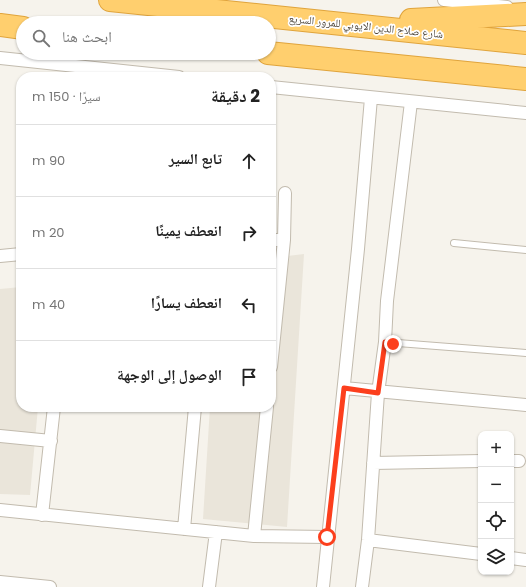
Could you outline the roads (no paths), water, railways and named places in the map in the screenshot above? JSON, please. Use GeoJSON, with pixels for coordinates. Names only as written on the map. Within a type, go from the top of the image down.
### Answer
{"type":"FeatureCollection","features":[{"type":"Feature","properties":{"kind":"highway","name":"شارع صلاح الدين الايوبي للمرور السريع"},"geometry":{"type":"LineString","coordinates":[[110,0],[264,16]]}},
{"type":"Feature","properties":{"kind":"highway"},"geometry":{"type":"LineString","coordinates":[[322,22],[485,17],[526,14]]}},
{"type":"Feature","properties":{"kind":"highway","name":"شارع صلاح الدين الايوبي للمرور السريع"},"geometry":{"type":"LineString","coordinates":[[276,17],[526,43]]}},
{"type":"Feature","properties":{"kind":"highway"},"geometry":{"type":"LineString","coordinates":[[0,25],[16,27]]}},
{"type":"Feature","properties":{"kind":"highway"},"geometry":{"type":"LineString","coordinates":[[276,54],[526,79]]}},
{"type":"Feature","properties":{"kind":"street"},"geometry":{"type":"LineString","coordinates":[[444,0],[502,3],[526,9]]}},
{"type":"Feature","properties":{"kind":"street"},"geometry":{"type":"LineString","coordinates":[[0,58],[16,60]]}},
{"type":"Feature","properties":{"kind":"street"},"geometry":{"type":"LineString","coordinates":[[19,60],[132,72]]}},
{"type":"Feature","properties":{"kind":"street"},"geometry":{"type":"LineString","coordinates":[[276,88],[411,102],[526,112]]}},
{"type":"Feature","properties":{"kind":"street"},"geometry":{"type":"LineString","coordinates":[[323,587],[327,537],[344,388],[371,98]]}},
{"type":"Feature","properties":{"kind":"street"},"geometry":{"type":"LineString","coordinates":[[362,587],[368,540],[378,393],[385,342],[390,266],[411,102]]}},
{"type":"Feature","properties":{"kind":"street"},"geometry":{"type":"LineString","coordinates":[[276,318],[284,240],[285,193]]}},
{"type":"Feature","properties":{"kind":"street"},"geometry":{"type":"LineString","coordinates":[[276,240],[284,240]]}},
{"type":"Feature","properties":{"kind":"street"},"geometry":{"type":"LineString","coordinates":[[0,256],[16,254]]}},
{"type":"Feature","properties":{"kind":"street"},"geometry":{"type":"LineString","coordinates":[[344,388],[378,393],[526,405]]}},
{"type":"Feature","properties":{"kind":"street"},"geometry":{"type":"LineString","coordinates":[[42,515],[54,412]]}},
{"type":"Feature","properties":{"kind":"street"},"geometry":{"type":"LineString","coordinates":[[184,529],[195,412]]}},
{"type":"Feature","properties":{"kind":"street"},"geometry":{"type":"LineString","coordinates":[[254,536],[266,412]]}},
{"type":"Feature","properties":{"kind":"street"},"geometry":{"type":"LineString","coordinates":[[0,436],[51,441]]}},
{"type":"Feature","properties":{"kind":"street"},"geometry":{"type":"LineString","coordinates":[[373,463],[478,462]]}},
{"type":"Feature","properties":{"kind":"street"},"geometry":{"type":"LineString","coordinates":[[0,510],[254,536],[327,537]]}},
{"type":"Feature","properties":{"kind":"street"},"geometry":{"type":"LineString","coordinates":[[209,587],[216,532]]}},
{"type":"Feature","properties":{"kind":"street"},"geometry":{"type":"LineString","coordinates":[[368,540],[478,554]]}},
{"type":"Feature","properties":{"kind":"street"},"geometry":{"type":"LineString","coordinates":[[514,558],[526,560]]}},
{"type":"Feature","properties":{"kind":"street"},"geometry":{"type":"LineString","coordinates":[[0,582],[50,587]]}},
{"type":"Feature","properties":{"kind":"lane"},"geometry":{"type":"LineString","coordinates":[[454,243],[526,250]]}},
{"type":"Feature","properties":{"kind":"lane"},"geometry":{"type":"LineString","coordinates":[[385,342],[526,353]]}}]}
